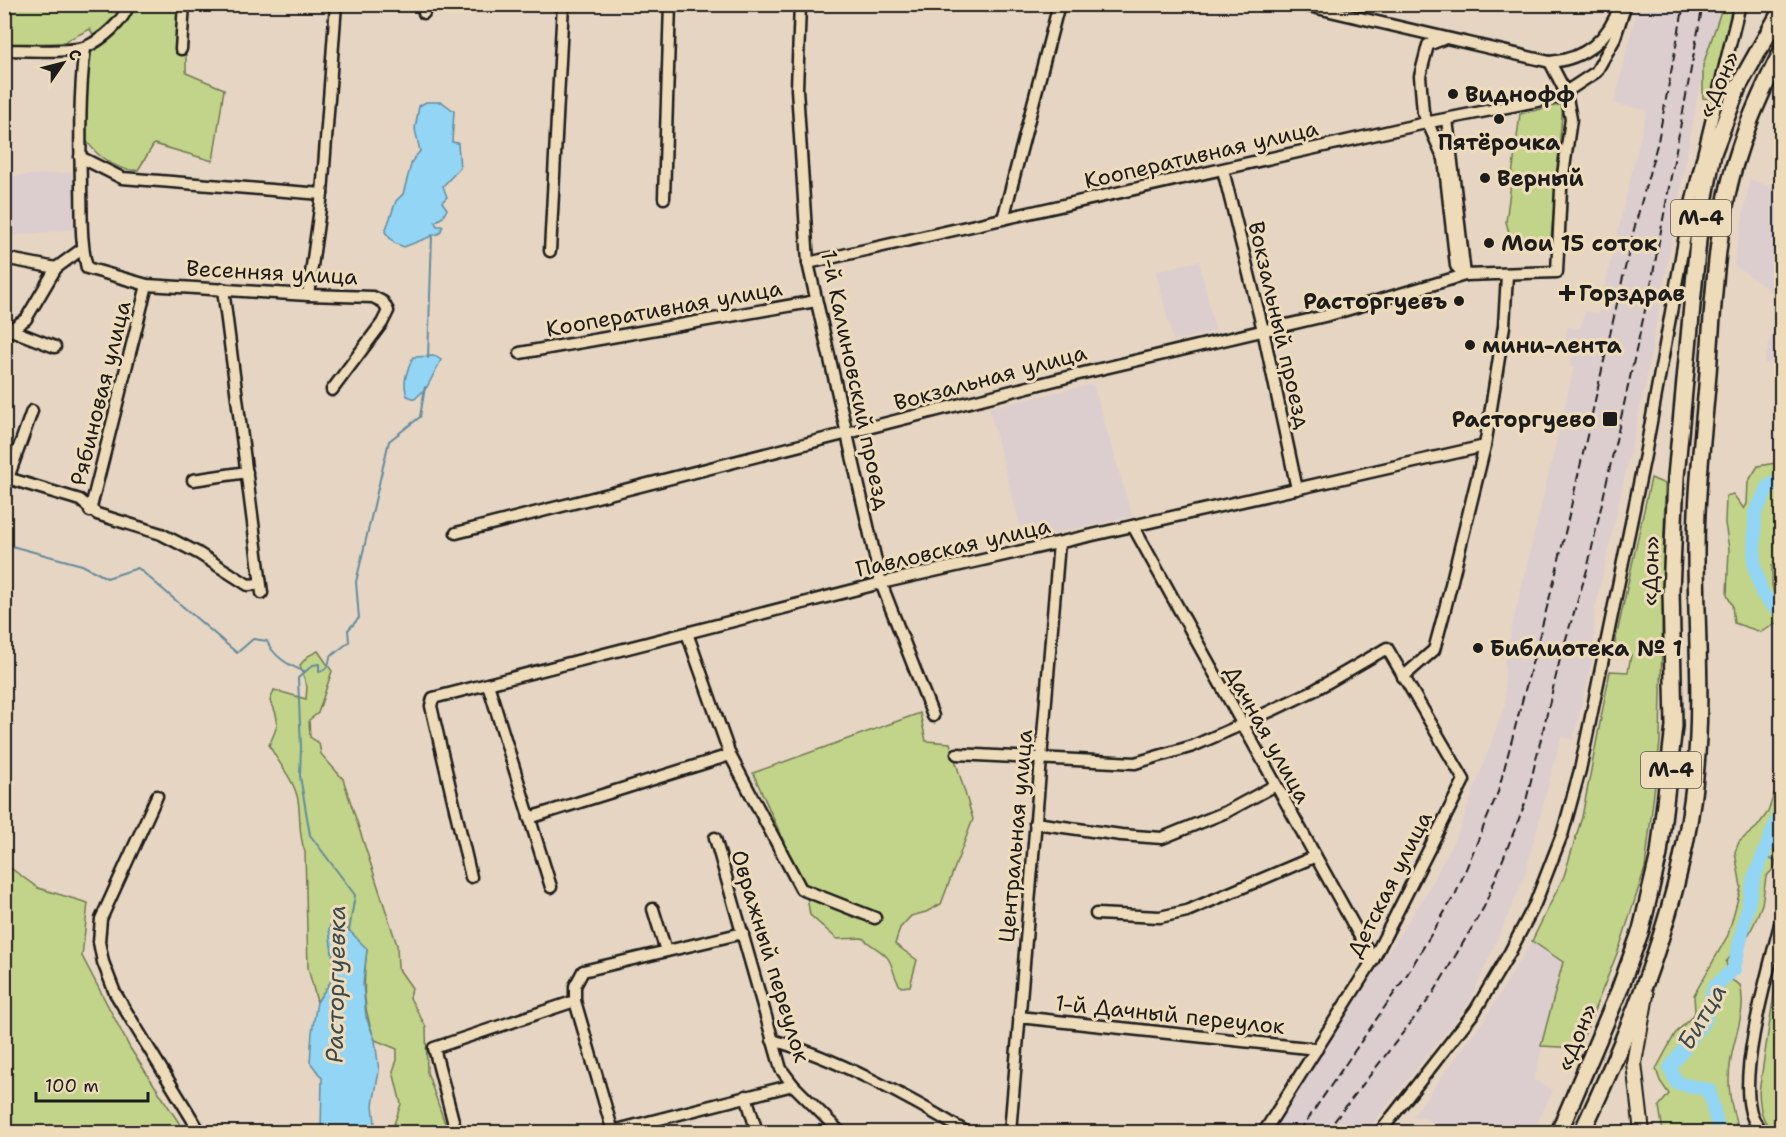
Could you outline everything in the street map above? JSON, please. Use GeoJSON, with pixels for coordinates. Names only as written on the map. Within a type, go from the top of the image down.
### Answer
{"type":"FeatureCollection","features":[{"type":"Feature","properties":{"kind":"highway","name":"«Дон»"},"geometry":{"type":"LineString","coordinates":[[1559,1132],[1619,992],[1641,930],[1659,854],[1674,726],[1671,591],[1676,477],[1699,230],[1713,153],[1738,87],[1782,9]]}},
{"type":"Feature","properties":{"kind":"highway","name":"«Дон»"},"geometry":{"type":"LineString","coordinates":[[1582,1132],[1659,940],[1686,838],[1695,778],[1699,728],[1696,544],[1713,301],[1725,208],[1737,155],[1761,92],[1782,51]]}},
{"type":"Feature","properties":{"kind":"main road"},"geometry":{"type":"LineString","coordinates":[[1642,1132],[1634,1063],[1642,1009],[1659,940]]}},
{"type":"Feature","properties":{"kind":"street"},"geometry":{"type":"LineString","coordinates":[[4,50],[85,48],[113,28],[125,15],[129,4]]}},
{"type":"Feature","properties":{"kind":"street"},"geometry":{"type":"LineString","coordinates":[[181,50],[184,4]]}},
{"type":"Feature","properties":{"kind":"street"},"geometry":{"type":"LineString","coordinates":[[309,296],[322,194],[336,4]]}},
{"type":"Feature","properties":{"kind":"street"},"geometry":{"type":"LineString","coordinates":[[550,251],[563,4]]}},
{"type":"Feature","properties":{"kind":"street"},"geometry":{"type":"LineString","coordinates":[[664,198],[670,4]]}},
{"type":"Feature","properties":{"kind":"street","name":"1-й Калиновский проезд"},"geometry":{"type":"LineString","coordinates":[[800,4],[797,89],[808,263],[881,583],[933,716]]}},
{"type":"Feature","properties":{"kind":"street"},"geometry":{"type":"LineString","coordinates":[[1003,219],[1059,4]]}},
{"type":"Feature","properties":{"kind":"street"},"geometry":{"type":"LineString","coordinates":[[1300,4],[1550,62],[1571,58],[1594,46],[1613,23],[1620,4]]}},
{"type":"Feature","properties":{"kind":"street","name":"Кооперативная улица"},"geometry":{"type":"LineString","coordinates":[[808,263],[1448,118],[1547,100],[1566,93],[1596,72],[1614,40],[1626,4]]}},
{"type":"Feature","properties":{"kind":"street"},"geometry":{"type":"LineString","coordinates":[[1380,1132],[1481,1001],[1510,952],[1534,904],[1563,832],[1580,770],[1645,455],[1690,208],[1740,4]]}},
{"type":"Feature","properties":{"kind":"street"},"geometry":{"type":"LineString","coordinates":[[1443,39],[1428,45],[1422,67],[1423,112],[1430,122],[1444,159],[1456,266],[1465,275]]}},
{"type":"Feature","properties":{"kind":"street"},"geometry":{"type":"LineString","coordinates":[[8,332],[26,319],[56,268],[82,249],[81,75],[85,48]]}},
{"type":"Feature","properties":{"kind":"street"},"geometry":{"type":"LineString","coordinates":[[1550,62],[1566,93]]}},
{"type":"Feature","properties":{"kind":"street","name":"Вокзальная улица"},"geometry":{"type":"LineString","coordinates":[[456,533],[849,435],[1079,374],[1341,312],[1465,275],[1557,272],[1561,189],[1570,119],[1566,93]]}},
{"type":"Feature","properties":{"kind":"street"},"geometry":{"type":"LineString","coordinates":[[1448,118],[1465,275]]}},
{"type":"Feature","properties":{"kind":"street"},"geometry":{"type":"LineString","coordinates":[[81,157],[122,178],[322,194]]}},
{"type":"Feature","properties":{"kind":"street","name":"Вокзальный проезд"},"geometry":{"type":"LineString","coordinates":[[1223,170],[1263,330],[1297,489]]}},
{"type":"Feature","properties":{"kind":"street","name":"Весенняя улица"},"geometry":{"type":"LineString","coordinates":[[82,249],[87,268],[147,285],[309,296],[373,297],[383,302],[388,311],[382,323],[332,390]]}},
{"type":"Feature","properties":{"kind":"street"},"geometry":{"type":"LineString","coordinates":[[4,258],[56,268]]}},
{"type":"Feature","properties":{"kind":"street"},"geometry":{"type":"LineString","coordinates":[[1403,677],[1434,650],[1485,446],[1504,326],[1507,275]]}},
{"type":"Feature","properties":{"kind":"street","name":"Рябиновая улица"},"geometry":{"type":"LineString","coordinates":[[90,511],[147,285]]}},
{"type":"Feature","properties":{"kind":"street"},"geometry":{"type":"LineString","coordinates":[[32,411],[6,477],[80,500],[90,511],[161,534],[198,553],[248,585],[260,589],[223,290]]}},
{"type":"Feature","properties":{"kind":"street","name":"Кооперативная улица"},"geometry":{"type":"LineString","coordinates":[[520,353],[816,301]]}},
{"type":"Feature","properties":{"kind":"street"},"geometry":{"type":"LineString","coordinates":[[8,332],[55,347]]}},
{"type":"Feature","properties":{"kind":"street","name":"Павловская улица"},"geometry":{"type":"LineString","coordinates":[[471,877],[431,706],[433,698],[881,583],[1485,446]]}},
{"type":"Feature","properties":{"kind":"street"},"geometry":{"type":"LineString","coordinates":[[193,480],[247,472]]}},
{"type":"Feature","properties":{"kind":"street","name":"Дачная улица"},"geometry":{"type":"LineString","coordinates":[[1132,526],[1274,786],[1373,960]]}},
{"type":"Feature","properties":{"kind":"street","name":"Центральная улица"},"geometry":{"type":"LineString","coordinates":[[1010,1132],[1059,543]]}},
{"type":"Feature","properties":{"kind":"street"},"geometry":{"type":"LineString","coordinates":[[687,633],[730,755],[801,889],[875,918]]}},
{"type":"Feature","properties":{"kind":"street","name":"Детская улица"},"geometry":{"type":"LineString","coordinates":[[1241,725],[1313,691],[1387,648],[1464,780],[1373,960],[1264,1132]]}},
{"type":"Feature","properties":{"kind":"street"},"geometry":{"type":"LineString","coordinates":[[488,684],[551,887]]}},
{"type":"Feature","properties":{"kind":"street"},"geometry":{"type":"LineString","coordinates":[[957,754],[1135,763],[1193,746],[1241,725]]}},
{"type":"Feature","properties":{"kind":"street"},"geometry":{"type":"LineString","coordinates":[[529,818],[730,755]]}},
{"type":"Feature","properties":{"kind":"street"},"geometry":{"type":"LineString","coordinates":[[1035,823],[1162,838],[1226,812],[1274,786]]}},
{"type":"Feature","properties":{"kind":"street"},"geometry":{"type":"LineString","coordinates":[[157,796],[101,919],[99,942],[103,962],[115,993],[200,1132]]}},
{"type":"Feature","properties":{"kind":"street","name":"Овражный переулок"},"geometry":{"type":"LineString","coordinates":[[715,838],[781,1069],[840,1132]]}},
{"type":"Feature","properties":{"kind":"street"},"geometry":{"type":"LineString","coordinates":[[1096,915],[1160,916],[1187,911],[1314,857]]}},
{"type":"Feature","properties":{"kind":"street"},"geometry":{"type":"LineString","coordinates":[[653,909],[666,951]]}},
{"type":"Feature","properties":{"kind":"street"},"geometry":{"type":"LineString","coordinates":[[1762,1132],[1750,1108],[1750,1070],[1755,1032],[1782,915]]}},
{"type":"Feature","properties":{"kind":"street"},"geometry":{"type":"LineString","coordinates":[[743,933],[583,970],[575,986],[575,1000],[612,1132],[794,1085]]}},
{"type":"Feature","properties":{"kind":"street"},"geometry":{"type":"LineString","coordinates":[[456,1132],[434,1048],[575,1000]]}},
{"type":"Feature","properties":{"kind":"street","name":"1-й Дачный переулок"},"geometry":{"type":"LineString","coordinates":[[1019,1017],[1317,1049]]}},
{"type":"Feature","properties":{"kind":"street"},"geometry":{"type":"LineString","coordinates":[[772,1040],[793,1045],[845,1069],[966,1132]]}},
{"type":"Feature","properties":{"kind":"street"},"geometry":{"type":"LineString","coordinates":[[746,1096],[757,1132]]}},
{"type":"Feature","properties":{"kind":"shaded area"},"geometry":{"type":"Polygon","coordinates":[[[1638,5],[1726,5],[1697,99],[1646,380],[1595,609],[1593,657],[1573,740],[1561,737],[1524,878],[1469,1003],[1366,1132],[1270,1132],[1425,896],[1459,831],[1505,705],[1505,657],[1574,368],[1570,366],[1572,356],[1562,354],[1568,327],[1580,329],[1585,311],[1598,314],[1647,110],[1614,104],[1638,5]]]}},
{"type":"Feature","properties":{"kind":"shaded area"},"geometry":{"type":"Polygon","coordinates":[[[75,172],[78,229],[5,236],[5,177],[75,172]]]}},
{"type":"Feature","properties":{"kind":"shaded area"},"geometry":{"type":"Polygon","coordinates":[[[1750,179],[1781,191],[1781,298],[1734,265],[1750,179]]]}},
{"type":"Feature","properties":{"kind":"shaded area"},"geometry":{"type":"Polygon","coordinates":[[[1199,261],[1215,331],[1173,341],[1156,271],[1199,261]]]}},
{"type":"Feature","properties":{"kind":"shaded area"},"geometry":{"type":"Polygon","coordinates":[[[1781,300],[1781,365],[1764,363],[1781,300]]]}},
{"type":"Feature","properties":{"kind":"shaded area"},"geometry":{"type":"Polygon","coordinates":[[[1093,384],[1132,516],[1024,540],[989,408],[1093,384]]]}},
{"type":"Feature","properties":{"kind":"shaded area"},"geometry":{"type":"Polygon","coordinates":[[[1532,941],[1563,961],[1534,1080],[1553,1090],[1533,1132],[1457,1132],[1424,1118],[1413,1116],[1486,1017],[1532,941]]]}},
{"type":"Feature","properties":{"kind":"green space"},"geometry":{"type":"Polygon","coordinates":[[[4,5],[186,5],[186,73],[224,89],[213,161],[154,144],[138,170],[120,167],[103,158],[87,141],[76,121],[79,92],[95,39],[90,29],[62,43],[5,44],[4,5]]]}},
{"type":"Feature","properties":{"kind":"green space"},"geometry":{"type":"Polygon","coordinates":[[[1723,5],[1733,5],[1711,99],[1703,98],[1703,65],[1723,5]]]}},
{"type":"Feature","properties":{"kind":"green space"},"geometry":{"type":"Polygon","coordinates":[[[1563,104],[1551,239],[1512,243],[1506,222],[1520,114],[1563,104]]]}},
{"type":"Feature","properties":{"kind":"green space"},"geometry":{"type":"Polygon","coordinates":[[[1781,458],[1781,565],[1772,566],[1772,585],[1781,621],[1761,632],[1734,623],[1732,605],[1727,595],[1729,549],[1725,523],[1726,496],[1733,494],[1744,509],[1747,504],[1748,482],[1758,466],[1776,463],[1781,458]]]}},
{"type":"Feature","properties":{"kind":"green space"},"geometry":{"type":"Polygon","coordinates":[[[1651,478],[1665,484],[1660,742],[1645,868],[1620,946],[1579,1048],[1541,1046],[1563,962],[1532,941],[1564,876],[1582,817],[1610,671],[1628,672],[1631,655],[1613,652],[1651,478]]]}},
{"type":"Feature","properties":{"kind":"green space"},"geometry":{"type":"Polygon","coordinates":[[[318,651],[332,671],[318,713],[309,720],[310,737],[319,743],[321,754],[343,779],[397,945],[398,968],[412,988],[410,998],[426,1027],[427,1072],[448,1132],[394,1132],[393,1127],[401,1104],[393,1071],[397,1060],[397,1049],[375,1040],[371,1028],[365,996],[367,949],[332,921],[330,936],[333,974],[331,982],[317,1002],[308,968],[305,852],[301,839],[298,800],[289,778],[269,745],[277,723],[276,713],[270,701],[274,690],[306,699],[307,687],[300,665],[308,656],[318,651]]]}},
{"type":"Feature","properties":{"kind":"green space"},"geometry":{"type":"Polygon","coordinates":[[[920,713],[926,741],[950,743],[973,819],[941,904],[926,912],[911,916],[900,928],[895,944],[917,960],[910,986],[901,987],[889,960],[881,952],[863,938],[837,939],[810,915],[806,891],[753,773],[920,713]]]}},
{"type":"Feature","properties":{"kind":"green space"},"geometry":{"type":"Polygon","coordinates":[[[1781,773],[1781,825],[1773,847],[1778,856],[1774,868],[1766,877],[1762,904],[1755,922],[1749,934],[1726,962],[1730,979],[1740,985],[1742,995],[1729,1078],[1732,1105],[1739,1132],[1663,1132],[1659,1106],[1669,1094],[1660,1081],[1656,1069],[1675,1034],[1695,1013],[1694,995],[1728,935],[1741,887],[1735,852],[1739,842],[1757,827],[1768,812],[1781,773]]]}},
{"type":"Feature","properties":{"kind":"green space"},"geometry":{"type":"Polygon","coordinates":[[[5,864],[38,888],[88,903],[82,956],[130,1048],[185,1132],[5,1132],[5,864]]]}},
{"type":"Feature","properties":{"kind":"green space"},"geometry":{"type":"Polygon","coordinates":[[[1781,975],[1782,1132],[1774,1132],[1766,1124],[1762,1114],[1759,1092],[1776,981],[1781,975]]]}},
{"type":"Feature","properties":{"kind":"water"},"geometry":{"type":"Polygon","coordinates":[[[426,102],[442,102],[454,111],[452,142],[458,143],[460,168],[443,186],[447,197],[442,202],[447,209],[443,217],[435,222],[437,226],[443,226],[440,233],[404,247],[394,243],[385,232],[396,201],[403,194],[412,161],[420,151],[415,129],[419,106],[426,102]]]}},
{"type":"Feature","properties":{"kind":"water"},"geometry":{"type":"Polygon","coordinates":[[[435,356],[441,360],[427,387],[415,399],[407,396],[405,381],[413,357],[435,356]]]}},
{"type":"Feature","properties":{"kind":"water"},"geometry":{"type":"Polygon","coordinates":[[[332,920],[349,930],[367,949],[363,984],[366,1017],[375,1040],[379,1071],[373,1105],[376,1132],[321,1132],[322,1078],[310,1062],[317,1002],[331,981],[334,966],[329,929],[332,920]]]}},
{"type":"Feature","properties":{"kind":"waterway","name":"Расторгуевка"},"geometry":{"type":"LineString","coordinates":[[428,358],[432,235]]}},
{"type":"Feature","properties":{"kind":"waterway","name":"Расторгуевка"},"geometry":{"type":"LineString","coordinates":[[349,931],[355,895],[310,835],[300,776],[298,678],[313,665],[319,664],[319,672],[324,670],[330,657],[349,642],[348,630],[359,618],[356,582],[389,441],[420,417],[425,387]]}},
{"type":"Feature","properties":{"kind":"waterway","name":"Битца"},"geometry":{"type":"LineString","coordinates":[[1774,607],[1762,593],[1754,565],[1755,513],[1769,486],[1782,479]]}},
{"type":"Feature","properties":{"kind":"waterway"},"geometry":{"type":"LineString","coordinates":[[4,544],[82,565],[107,578],[138,568],[237,653],[253,639],[267,641],[282,660],[304,671]]}},
{"type":"Feature","properties":{"kind":"waterway","name":"Битца"},"geometry":{"type":"LineString","coordinates":[[1719,1132],[1709,1090],[1677,1083],[1670,1068],[1705,1020],[1714,987],[1734,969],[1754,878],[1782,808]]}},
{"type":"Feature","properties":{"kind":"waterway"},"geometry":{"type":"LineString","coordinates":[[1762,856],[1776,861]]}},
{"type":"Feature","properties":{"kind":"railway"},"geometry":{"type":"LineString","coordinates":[[1299,1132],[1408,973],[1456,893],[1498,792],[1555,577],[1633,233],[1658,141],[1684,4]]}},
{"type":"Feature","properties":{"kind":"railway"},"geometry":{"type":"LineString","coordinates":[[1326,1132],[1433,994],[1484,907],[1526,801],[1561,655],[1587,570],[1652,279],[1703,4]]}},
{"type":"Feature","properties":{"kind":"place","name":"Виднофф"},"geometry":{"type":"Point","coordinates":[1453,94]}},
{"type":"Feature","properties":{"kind":"place","name":"Пятёрочка"},"geometry":{"type":"Point","coordinates":[1499,119]}},
{"type":"Feature","properties":{"kind":"place","name":"Верный"},"geometry":{"type":"Point","coordinates":[1485,178]}},
{"type":"Feature","properties":{"kind":"place","name":"Мои 15 соток"},"geometry":{"type":"Point","coordinates":[1489,243]}},
{"type":"Feature","properties":{"kind":"place","name":"Горздрав"},"geometry":{"type":"Point","coordinates":[1567,293]}},
{"type":"Feature","properties":{"kind":"place","name":"Расторгуевъ"},"geometry":{"type":"Point","coordinates":[1459,301]}},
{"type":"Feature","properties":{"kind":"place","name":"мини-лента"},"geometry":{"type":"Point","coordinates":[1470,345]}},
{"type":"Feature","properties":{"kind":"place","name":"Расторгуево"},"geometry":{"type":"Point","coordinates":[1610,419]}},
{"type":"Feature","properties":{"kind":"place","name":"Библиотека № 1"},"geometry":{"type":"Point","coordinates":[1478,648]}}]}
